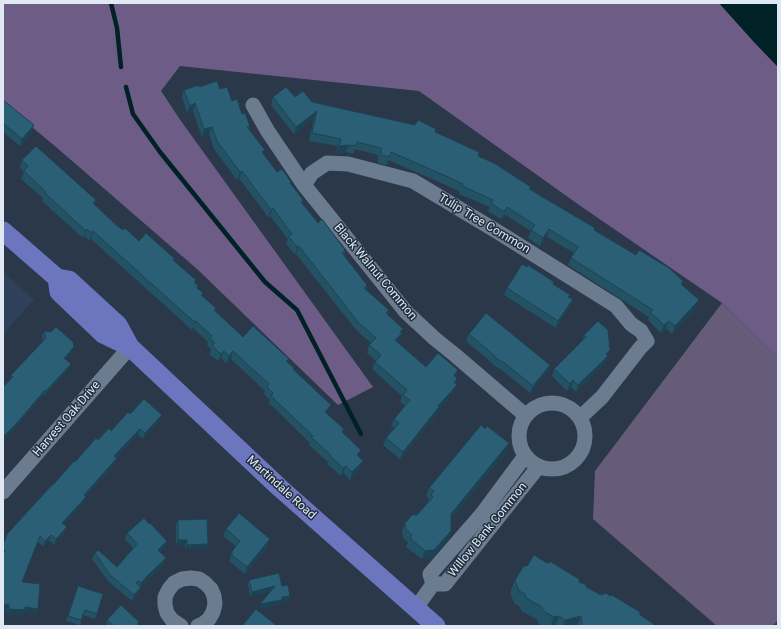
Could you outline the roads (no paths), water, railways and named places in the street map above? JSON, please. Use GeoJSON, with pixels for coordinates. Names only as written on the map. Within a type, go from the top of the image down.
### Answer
{"type":"FeatureCollection","features":[{"type":"Feature","properties":{"kind":"main road","name":"Martindale Road"},"geometry":{"type":"LineString","coordinates":[[3,231],[58,278],[59,292],[103,334],[130,347],[280,488],[436,626]]}},
{"type":"Feature","properties":{"kind":"street","name":"Black Walnut Common"},"geometry":{"type":"LineString","coordinates":[[253,105],[267,130],[304,185],[406,312],[434,338],[526,415]]}},
{"type":"Feature","properties":{"kind":"street","name":"Tulip Tree Common"},"geometry":{"type":"LineString","coordinates":[[304,185],[312,173],[327,163],[348,164],[413,182],[498,232],[616,306],[632,324],[641,331],[647,341],[602,397],[585,414],[579,416]]}},
{"type":"Feature","properties":{"kind":"street","name":"Harvest Oak Drive"},"geometry":{"type":"LineString","coordinates":[[3,492],[130,347]]}},
{"type":"Feature","properties":{"kind":"street"},"geometry":{"type":"LineString","coordinates":[[552,402],[567,406],[579,416],[584,426],[585,437],[583,448],[577,457],[569,464],[559,468],[549,469],[531,462],[525,456],[520,447],[518,438],[520,426],[526,415],[533,408],[552,402]]}},
{"type":"Feature","properties":{"kind":"street","name":"Willow Bank Common"},"geometry":{"type":"LineString","coordinates":[[433,584],[430,574],[482,514],[525,456]]}},
{"type":"Feature","properties":{"kind":"street","name":"Willow Bank Common"},"geometry":{"type":"LineString","coordinates":[[433,584],[445,584],[539,466]]}},
{"type":"Feature","properties":{"kind":"street"},"geometry":{"type":"LineString","coordinates":[[181,626],[172,620],[167,614],[164,605],[165,597],[174,583],[182,579],[191,578],[199,579],[205,583],[211,589],[214,596],[215,604],[213,612],[209,619],[198,626]]}},
{"type":"Feature","properties":{"kind":"street","name":"Willow Bank Common"},"geometry":{"type":"LineString","coordinates":[[416,608],[433,584]]}},
{"type":"Feature","properties":{"kind":"waterway"},"geometry":{"type":"LineString","coordinates":[[111,3],[117,28],[121,67]]}},
{"type":"Feature","properties":{"kind":"waterway"},"geometry":{"type":"LineString","coordinates":[[126,87],[133,114],[160,152],[265,282],[297,310],[361,434]]}}]}
